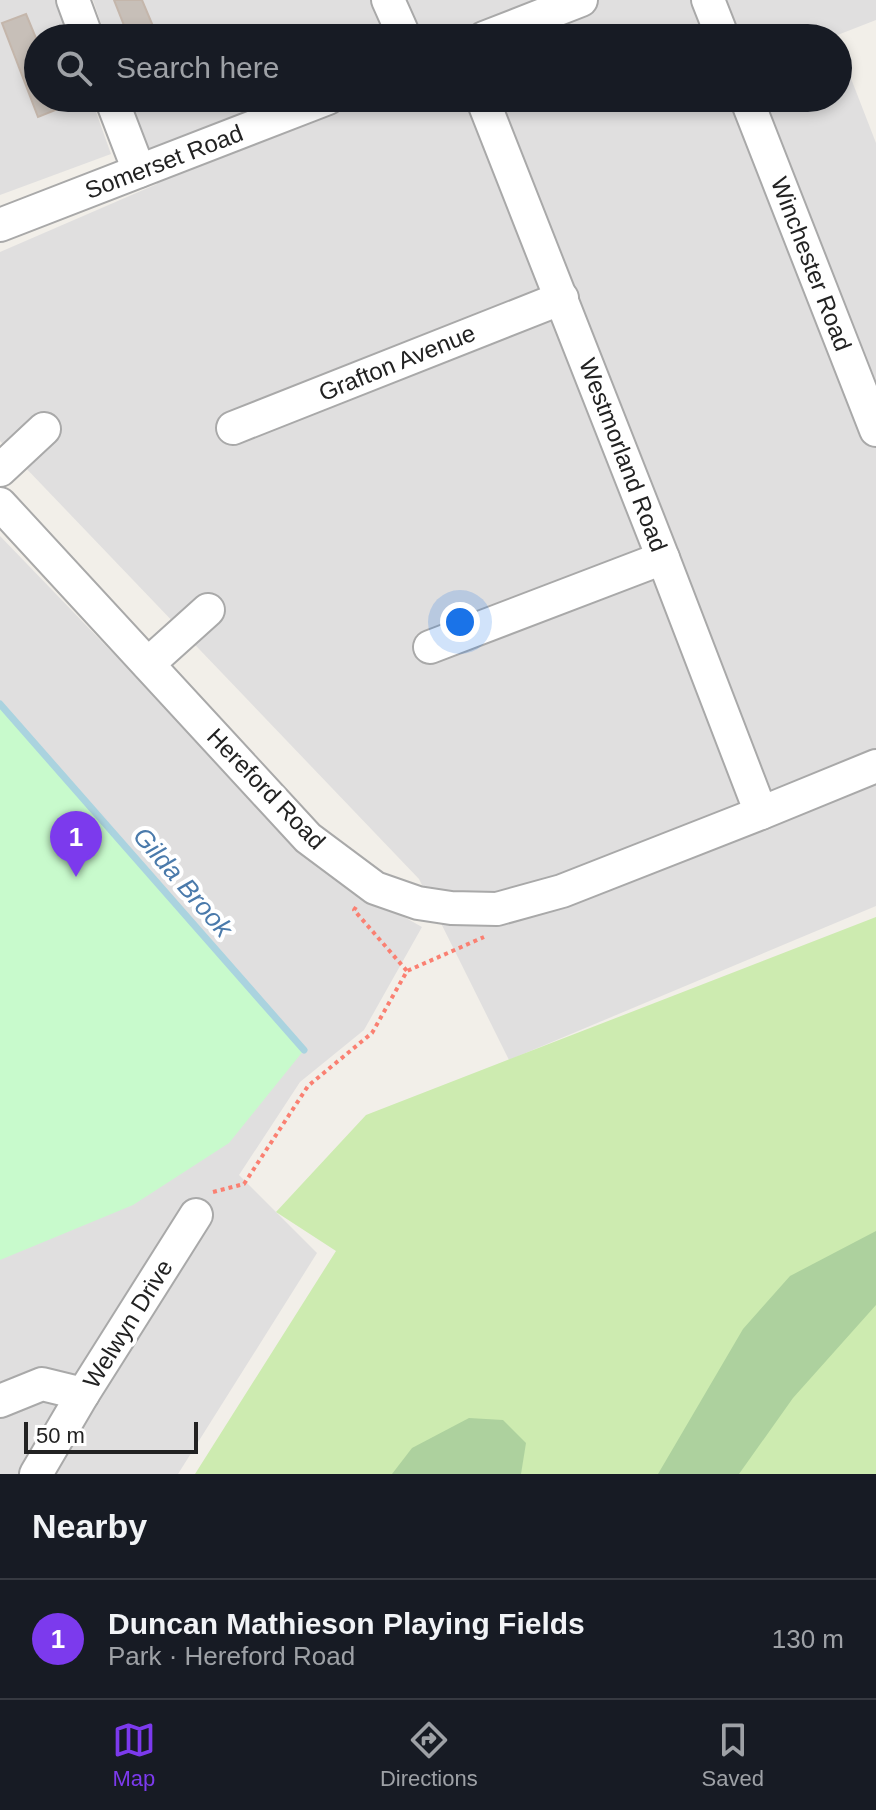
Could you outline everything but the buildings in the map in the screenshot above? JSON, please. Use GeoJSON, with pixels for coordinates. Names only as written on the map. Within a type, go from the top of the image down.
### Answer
{"type":"FeatureCollection","features":[{"type":"Feature","properties":{"kind":"street"},"geometry":{"type":"LineString","coordinates":[[73,0],[82,24]]}},
{"type":"Feature","properties":{"kind":"street"},"geometry":{"type":"LineString","coordinates":[[388,0],[399,24]]}},
{"type":"Feature","properties":{"kind":"street"},"geometry":{"type":"LineString","coordinates":[[520,24],[581,0]]}},
{"type":"Feature","properties":{"kind":"street"},"geometry":{"type":"LineString","coordinates":[[708,0],[717,24]]}},
{"type":"Feature","properties":{"kind":"street"},"geometry":{"type":"LineString","coordinates":[[116,112],[139,171]]}},
{"type":"Feature","properties":{"kind":"street","name":"Somerset Road"},"geometry":{"type":"LineString","coordinates":[[0,225],[292,112]]}},
{"type":"Feature","properties":{"kind":"street","name":"Westmorland Road"},"geometry":{"type":"LineString","coordinates":[[488,112],[761,813]]}},
{"type":"Feature","properties":{"kind":"street","name":"Winchester Road"},"geometry":{"type":"LineString","coordinates":[[751,112],[876,430]]}},
{"type":"Feature","properties":{"kind":"street","name":"Grafton Avenue"},"geometry":{"type":"LineString","coordinates":[[233,429],[562,298]]}},
{"type":"Feature","properties":{"kind":"street"},"geometry":{"type":"LineString","coordinates":[[0,470],[44,429]]}},
{"type":"Feature","properties":{"kind":"street","name":"Hereford Road"},"geometry":{"type":"LineString","coordinates":[[0,504],[308,838],[375,888],[418,903],[451,908],[497,909],[562,891],[876,766]]}},
{"type":"Feature","properties":{"kind":"street"},"geometry":{"type":"LineString","coordinates":[[430,647],[663,558]]}},
{"type":"Feature","properties":{"kind":"street"},"geometry":{"type":"LineString","coordinates":[[148,664],[208,610]]}},
{"type":"Feature","properties":{"kind":"street","name":"Welwyn Drive"},"geometry":{"type":"LineString","coordinates":[[36,1474],[196,1215]]}},
{"type":"Feature","properties":{"kind":"street"},"geometry":{"type":"LineString","coordinates":[[0,1401],[42,1384],[83,1394]]}},
{"type":"Feature","properties":{"kind":"path"},"geometry":{"type":"LineString","coordinates":[[375,888],[354,910],[407,971]]}},
{"type":"Feature","properties":{"kind":"path"},"geometry":{"type":"LineString","coordinates":[[196,1215],[212,1193],[244,1184],[308,1086],[372,1033],[407,971],[492,933],[497,909]]}},
{"type":"Feature","properties":{"kind":"shaded area"},"geometry":{"type":"Polygon","coordinates":[[[0,0],[56,0],[64,24],[24,24],[24,112],[96,112],[111,154],[0,195],[0,0]]]}},
{"type":"Feature","properties":{"kind":"shaded area"},"geometry":{"type":"Polygon","coordinates":[[[93,0],[876,0],[876,20],[852,29],[852,24],[101,24],[93,0]]]}},
{"type":"Feature","properties":{"kind":"shaded area"},"geometry":{"type":"Polygon","coordinates":[[[852,81],[876,143],[876,906],[509,1060],[419,879],[0,441],[0,252],[157,184],[132,112],[852,112],[852,81]]]}},
{"type":"Feature","properties":{"kind":"shaded area"},"geometry":{"type":"Polygon","coordinates":[[[0,536],[324,872],[422,927],[364,1030],[300,1082],[239,1175],[317,1253],[178,1474],[0,1474],[0,536]]]}},
{"type":"Feature","properties":{"kind":"green space"},"geometry":{"type":"Polygon","coordinates":[[[0,704],[304,1050],[229,1143],[133,1205],[0,1260],[0,704]]]}},
{"type":"Feature","properties":{"kind":"green space"},"geometry":{"type":"Polygon","coordinates":[[[876,917],[876,1474],[195,1474],[336,1251],[276,1212],[366,1115],[876,917]]]}},
{"type":"Feature","properties":{"kind":"green space"},"geometry":{"type":"Polygon","coordinates":[[[876,1231],[876,1305],[793,1398],[739,1474],[658,1474],[743,1329],[790,1276],[876,1231]]]}},
{"type":"Feature","properties":{"kind":"green space"},"geometry":{"type":"Polygon","coordinates":[[[469,1418],[503,1420],[526,1443],[521,1474],[392,1474],[412,1448],[469,1418]]]}},
{"type":"Feature","properties":{"kind":"waterway","name":"Gilda Brook"},"geometry":{"type":"LineString","coordinates":[[0,704],[304,1050]]}},
{"type":"Feature","properties":{"kind":"place","name":"Duncan Mathieson Playing Fields"},"geometry":{"type":"Point","coordinates":[76,877]}}]}
